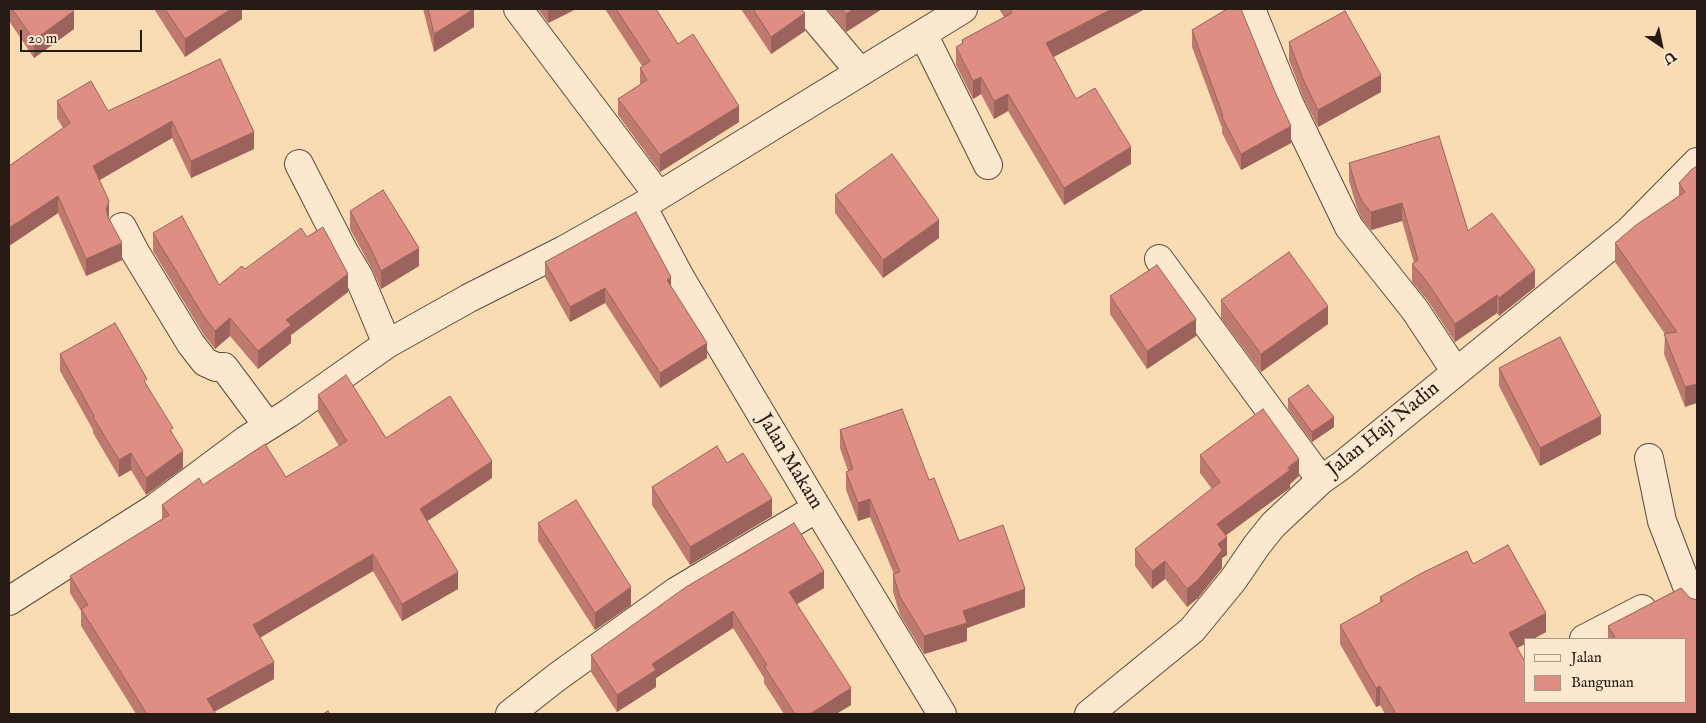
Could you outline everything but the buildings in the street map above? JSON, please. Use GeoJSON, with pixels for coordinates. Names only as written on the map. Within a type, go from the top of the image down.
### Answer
{"type":"FeatureCollection","features":[{"type":"Feature","properties":{"kind":"street","name":"Jalan Makam"},"geometry":{"type":"LineString","coordinates":[[518,9],[650,200],[682,279],[816,508],[942,714]]}},
{"type":"Feature","properties":{"kind":"street"},"geometry":{"type":"LineString","coordinates":[[807,9],[860,72]]}},
{"type":"Feature","properties":{"kind":"street"},"geometry":{"type":"LineString","coordinates":[[9,602],[155,508],[246,440],[387,344],[469,298],[564,250],[650,200],[963,9]]}},
{"type":"Feature","properties":{"kind":"street"},"geometry":{"type":"LineString","coordinates":[[1251,9],[1289,103],[1349,227],[1415,310],[1456,372]]}},
{"type":"Feature","properties":{"kind":"street"},"geometry":{"type":"LineString","coordinates":[[923,34],[988,165]]}},
{"type":"Feature","properties":{"kind":"street","name":"Jalan Haji Nadin"},"geometry":{"type":"LineString","coordinates":[[1089,714],[1192,630],[1234,580],[1273,525],[1321,480],[1341,466],[1629,231],[1697,162]]}},
{"type":"Feature","properties":{"kind":"street"},"geometry":{"type":"LineString","coordinates":[[299,164],[344,252],[359,277],[387,344]]}},
{"type":"Feature","properties":{"kind":"street"},"geometry":{"type":"LineString","coordinates":[[122,227],[135,252],[191,344],[205,362],[216,367],[224,367],[268,426]]}},
{"type":"Feature","properties":{"kind":"street"},"geometry":{"type":"LineString","coordinates":[[1159,259],[1321,480]]}},
{"type":"Feature","properties":{"kind":"street"},"geometry":{"type":"LineString","coordinates":[[1586,638],[1692,594],[1662,521],[1649,458]]}},
{"type":"Feature","properties":{"kind":"street"},"geometry":{"type":"LineString","coordinates":[[510,714],[557,677],[676,591],[816,508]]}}]}
